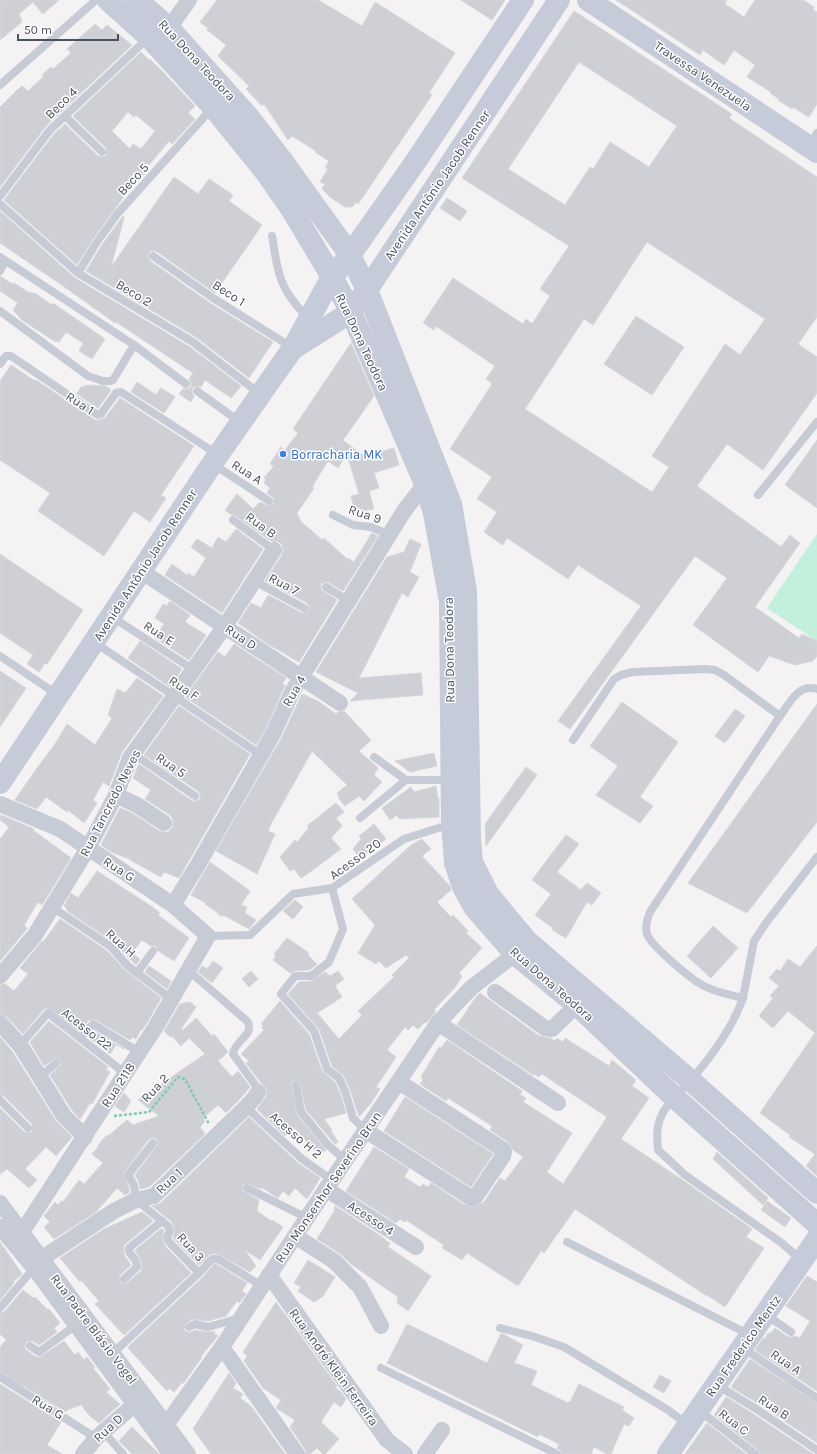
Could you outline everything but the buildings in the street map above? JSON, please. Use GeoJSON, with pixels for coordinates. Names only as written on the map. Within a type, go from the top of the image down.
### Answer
{"type":"FeatureCollection","features":[{"type":"Feature","properties":{"kind":"main road","name":"Rua Dona Teodora"},"geometry":{"type":"LineString","coordinates":[[108,0],[149,37],[213,107],[272,164],[327,223],[350,255],[367,290],[451,504],[466,591],[470,832],[472,862],[488,894],[527,941],[690,1080],[817,1193]]}},
{"type":"Feature","properties":{"kind":"main road","name":"Rua Dona Teodora"},"geometry":{"type":"LineString","coordinates":[[137,0],[169,28],[247,115],[272,164],[292,210],[332,277],[350,312],[426,484],[434,513],[450,601],[452,824],[456,863],[462,887],[474,907],[515,954],[577,1005],[674,1097],[817,1224]]}},
{"type":"Feature","properties":{"kind":"main road","name":"Avenida Antônio Jacob Renner"},"geometry":{"type":"LineString","coordinates":[[0,783],[215,459],[293,348],[332,277],[375,221],[416,162],[523,0]]}},
{"type":"Feature","properties":{"kind":"main road","name":"Avenida Antônio Jacob Renner"},"geometry":{"type":"LineString","coordinates":[[293,348],[350,312],[367,290],[559,0]]}},
{"type":"Feature","properties":{"kind":"main road","name":"Travessa Venezuela"},"geometry":{"type":"LineString","coordinates":[[588,0],[814,144]]}},
{"type":"Feature","properties":{"kind":"main road"},"geometry":{"type":"LineString","coordinates":[[463,90],[489,106]]}},
{"type":"Feature","properties":{"kind":"main road"},"geometry":{"type":"LineString","coordinates":[[416,162],[442,177]]}},
{"type":"Feature","properties":{"kind":"main road"},"geometry":{"type":"LineString","coordinates":[[327,223],[345,226],[358,226],[375,221]]}},
{"type":"Feature","properties":{"kind":"main road","name":"Rua Frederico Mentz"},"geometry":{"type":"LineString","coordinates":[[668,1454],[817,1239]]}},
{"type":"Feature","properties":{"kind":"street"},"geometry":{"type":"LineString","coordinates":[[149,37],[169,28],[189,0]]}},
{"type":"Feature","properties":{"kind":"street","name":"Rua 4"},"geometry":{"type":"LineString","coordinates":[[173,905],[196,868],[274,732],[292,692],[404,512],[426,484]]}},
{"type":"Feature","properties":{"kind":"street","name":"Rua Tancredo Neves"},"geometry":{"type":"LineString","coordinates":[[0,976],[35,935],[88,848],[116,795],[130,758],[225,626],[274,550]]}},
{"type":"Feature","properties":{"kind":"street","name":"Rua D"},"geometry":{"type":"LineString","coordinates":[[141,571],[340,703]]}},
{"type":"Feature","properties":{"kind":"street"},"geometry":{"type":"LineString","coordinates":[[116,795],[164,823]]}},
{"type":"Feature","properties":{"kind":"street","name":"Rua G"},"geometry":{"type":"LineString","coordinates":[[0,804],[60,829],[173,905],[208,936]]}},
{"type":"Feature","properties":{"kind":"street","name":"Rua 2118"},"geometry":{"type":"LineString","coordinates":[[22,1232],[155,1028],[208,936]]}},
{"type":"Feature","properties":{"kind":"street","name":"Rua Monsenhor Severino Brun"},"geometry":{"type":"LineString","coordinates":[[162,1430],[222,1347],[365,1130],[438,1023],[471,988],[515,954]]}},
{"type":"Feature","properties":{"kind":"street"},"geometry":{"type":"LineString","coordinates":[[495,992],[545,1028],[552,1029],[577,1005]]}},
{"type":"Feature","properties":{"kind":"street"},"geometry":{"type":"LineString","coordinates":[[438,1023],[558,1103]]}},
{"type":"Feature","properties":{"kind":"street"},"geometry":{"type":"LineString","coordinates":[[0,1024],[20,1045],[64,1116],[85,1137]]}},
{"type":"Feature","properties":{"kind":"street"},"geometry":{"type":"LineString","coordinates":[[365,1130],[468,1196],[472,1198],[476,1196],[503,1156],[504,1152],[502,1149],[399,1082]]}},
{"type":"Feature","properties":{"kind":"street","name":"Rua 1"},"geometry":{"type":"LineString","coordinates":[[37,1263],[114,1212],[136,1200],[154,1196],[246,1107],[258,1092]]}},
{"type":"Feature","properties":{"kind":"street","name":"Acesso 4"},"geometry":{"type":"LineString","coordinates":[[329,1184],[416,1247]]}},
{"type":"Feature","properties":{"kind":"street","name":"Rua Padre Blásio Vogel"},"geometry":{"type":"LineString","coordinates":[[0,1203],[22,1232],[37,1263],[76,1326],[134,1405],[188,1454]]}},
{"type":"Feature","properties":{"kind":"street","name":"Rua Padre Blásio Vogel"},"geometry":{"type":"LineString","coordinates":[[0,1227],[37,1263],[112,1353],[162,1430],[170,1454]]}},
{"type":"Feature","properties":{"kind":"street"},"geometry":{"type":"LineString","coordinates":[[295,1236],[334,1261],[360,1287],[381,1326]]}},
{"type":"Feature","properties":{"kind":"street","name":"Rua André Klein Ferreira"},"geometry":{"type":"LineString","coordinates":[[265,1281],[387,1440],[405,1454]]}},
{"type":"Feature","properties":{"kind":"street"},"geometry":{"type":"LineString","coordinates":[[222,1347],[297,1454]]}},
{"type":"Feature","properties":{"kind":"street","name":"Rua D"},"geometry":{"type":"LineString","coordinates":[[83,1454],[100,1434],[134,1405]]}},
{"type":"Feature","properties":{"kind":"street"},"geometry":{"type":"LineString","coordinates":[[425,1454],[442,1430]]}},
{"type":"Feature","properties":{"kind":"lane"},"geometry":{"type":"LineString","coordinates":[[0,85],[96,0]]}},
{"type":"Feature","properties":{"kind":"lane","name":"Beco 4"},"geometry":{"type":"LineString","coordinates":[[0,196],[50,130],[149,37]]}},
{"type":"Feature","properties":{"kind":"lane","name":"Beco 5"},"geometry":{"type":"LineString","coordinates":[[78,273],[97,242],[118,213],[213,107]]}},
{"type":"Feature","properties":{"kind":"lane"},"geometry":{"type":"LineString","coordinates":[[65,116],[102,152]]}},
{"type":"Feature","properties":{"kind":"lane","name":"Beco 2"},"geometry":{"type":"LineString","coordinates":[[0,204],[78,273],[193,342],[260,394]]}},
{"type":"Feature","properties":{"kind":"lane"},"geometry":{"type":"LineString","coordinates":[[272,236],[283,286],[294,303],[309,320]]}},
{"type":"Feature","properties":{"kind":"lane","name":"Beco 1"},"geometry":{"type":"LineString","coordinates":[[153,256],[213,298],[293,348]]}},
{"type":"Feature","properties":{"kind":"lane"},"geometry":{"type":"LineString","coordinates":[[0,271],[3,259],[134,345],[186,384]]}},
{"type":"Feature","properties":{"kind":"lane"},"geometry":{"type":"LineString","coordinates":[[0,311],[88,376],[103,381],[113,380],[134,345]]}},
{"type":"Feature","properties":{"kind":"lane","name":"Rua 1"},"geometry":{"type":"LineString","coordinates":[[0,364],[6,356],[11,356],[98,415],[101,414],[116,393],[121,392],[215,459]]}},
{"type":"Feature","properties":{"kind":"lane"},"geometry":{"type":"LineString","coordinates":[[198,391],[241,423]]}},
{"type":"Feature","properties":{"kind":"lane"},"geometry":{"type":"LineString","coordinates":[[758,495],[817,422]]}},
{"type":"Feature","properties":{"kind":"lane","name":"Rua A"},"geometry":{"type":"LineString","coordinates":[[215,459],[269,501]]}},
{"type":"Feature","properties":{"kind":"lane","name":"Rua 9"},"geometry":{"type":"LineString","coordinates":[[333,515],[353,525],[371,526],[390,535]]}},
{"type":"Feature","properties":{"kind":"lane","name":"Rua B"},"geometry":{"type":"LineString","coordinates":[[233,520],[274,550]]}},
{"type":"Feature","properties":{"kind":"lane","name":"Rua 7"},"geometry":{"type":"LineString","coordinates":[[254,581],[304,608]]}},
{"type":"Feature","properties":{"kind":"lane"},"geometry":{"type":"LineString","coordinates":[[326,588],[349,601]]}},
{"type":"Feature","properties":{"kind":"lane","name":"Rua E"},"geometry":{"type":"LineString","coordinates":[[111,616],[194,670]]}},
{"type":"Feature","properties":{"kind":"lane","name":"Rua F"},"geometry":{"type":"LineString","coordinates":[[94,642],[261,755]]}},
{"type":"Feature","properties":{"kind":"lane"},"geometry":{"type":"LineString","coordinates":[[0,656],[59,695]]}},
{"type":"Feature","properties":{"kind":"lane"},"geometry":{"type":"LineString","coordinates":[[573,740],[614,679],[620,675],[633,672],[705,669],[715,670],[780,716]]}},
{"type":"Feature","properties":{"kind":"lane"},"geometry":{"type":"LineString","coordinates":[[743,998],[722,994],[703,986],[685,973],[652,941],[648,935],[647,920],[650,912],[798,691],[804,688],[817,689]]}},
{"type":"Feature","properties":{"kind":"lane"},"geometry":{"type":"LineString","coordinates":[[374,757],[406,780],[438,780],[452,778]]}},
{"type":"Feature","properties":{"kind":"lane","name":"Rua 5"},"geometry":{"type":"LineString","coordinates":[[130,758],[141,759],[195,796]]}},
{"type":"Feature","properties":{"kind":"lane"},"geometry":{"type":"LineString","coordinates":[[360,818],[406,780]]}},
{"type":"Feature","properties":{"kind":"lane","name":"Acesso 20"},"geometry":{"type":"LineString","coordinates":[[365,1130],[353,1118],[346,1091],[339,1078],[327,1069],[314,1031],[281,994],[295,976],[311,976],[329,962],[343,929],[332,888],[404,839],[452,824]]}},
{"type":"Feature","properties":{"kind":"lane"},"geometry":{"type":"LineString","coordinates":[[802,1261],[783,1244],[685,1175],[658,1150],[657,1134],[660,1119],[674,1097],[720,1043],[731,1026],[743,998],[754,941],[817,857]]}},
{"type":"Feature","properties":{"kind":"lane"},"geometry":{"type":"LineString","coordinates":[[208,936],[250,935],[293,894],[332,888]]}},
{"type":"Feature","properties":{"kind":"lane","name":"Rua H"},"geometry":{"type":"LineString","coordinates":[[52,907],[110,946],[128,966],[171,999]]}},
{"type":"Feature","properties":{"kind":"lane"},"geometry":{"type":"LineString","coordinates":[[137,973],[153,951]]}},
{"type":"Feature","properties":{"kind":"lane"},"geometry":{"type":"LineString","coordinates":[[188,971],[249,1024],[250,1028],[248,1032],[235,1047],[233,1054],[256,1086],[258,1092]]}},
{"type":"Feature","properties":{"kind":"lane","name":"Acesso 22"},"geometry":{"type":"LineString","coordinates":[[20,1045],[48,1014],[126,1074]]}},
{"type":"Feature","properties":{"kind":"lane"},"geometry":{"type":"LineString","coordinates":[[80,1038],[93,1024],[139,1052]]}},
{"type":"Feature","properties":{"kind":"lane"},"geometry":{"type":"LineString","coordinates":[[40,1077],[56,1063]]}},
{"type":"Feature","properties":{"kind":"lane"},"geometry":{"type":"LineString","coordinates":[[296,1085],[301,1112],[327,1144],[346,1161]]}},
{"type":"Feature","properties":{"kind":"lane"},"geometry":{"type":"LineString","coordinates":[[0,1100],[28,1128]]}},
{"type":"Feature","properties":{"kind":"lane","name":"Acesso H 2"},"geometry":{"type":"LineString","coordinates":[[246,1107],[329,1184]]}},
{"type":"Feature","properties":{"kind":"lane"},"geometry":{"type":"LineString","coordinates":[[124,1279],[137,1267],[136,1261],[129,1252],[129,1248],[162,1221],[136,1200],[134,1185],[128,1175],[153,1143]]}},
{"type":"Feature","properties":{"kind":"lane"},"geometry":{"type":"LineString","coordinates":[[247,1188],[307,1218]]}},
{"type":"Feature","properties":{"kind":"lane","name":"Rua 3"},"geometry":{"type":"LineString","coordinates":[[162,1221],[169,1228],[170,1231],[167,1237],[169,1242],[199,1273],[210,1260],[215,1258],[265,1281]]}},
{"type":"Feature","properties":{"kind":"lane","name":"Rua A"},"geometry":{"type":"LineString","coordinates":[[567,1242],[746,1341],[817,1398]]}},
{"type":"Feature","properties":{"kind":"lane"},"geometry":{"type":"LineString","coordinates":[[0,1308],[37,1263]]}},
{"type":"Feature","properties":{"kind":"lane"},"geometry":{"type":"LineString","coordinates":[[112,1353],[199,1273]]}},
{"type":"Feature","properties":{"kind":"lane"},"geometry":{"type":"LineString","coordinates":[[765,1314],[791,1332]]}},
{"type":"Feature","properties":{"kind":"lane"},"geometry":{"type":"LineString","coordinates":[[189,1327],[194,1324],[208,1327],[241,1318]]}},
{"type":"Feature","properties":{"kind":"lane"},"geometry":{"type":"LineString","coordinates":[[30,1346],[39,1352],[76,1326]]}},
{"type":"Feature","properties":{"kind":"lane","name":"Rua C"},"geometry":{"type":"LineString","coordinates":[[500,1328],[532,1336],[564,1347],[668,1410],[694,1418],[751,1453]]}},
{"type":"Feature","properties":{"kind":"lane"},"geometry":{"type":"LineString","coordinates":[[381,1368],[557,1454]]}},
{"type":"Feature","properties":{"kind":"lane","name":"Rua G"},"geometry":{"type":"LineString","coordinates":[[0,1377],[100,1434],[123,1454]]}},
{"type":"Feature","properties":{"kind":"lane","name":"Rua B"},"geometry":{"type":"LineString","coordinates":[[716,1385],[758,1410],[817,1450]]}},
{"type":"Feature","properties":{"kind":"path","name":"Rua 2"},"geometry":{"type":"LineString","coordinates":[[97,1118],[149,1112],[178,1077],[185,1078],[216,1136]]}},
{"type":"Feature","properties":{"kind":"green space"},"geometry":{"type":"Polygon","coordinates":[[[817,534],[817,641],[767,608],[817,534]]]}},
{"type":"Feature","properties":{"kind":"place","name":"Borracharia MK"},"geometry":{"type":"Point","coordinates":[283,454]}}]}
